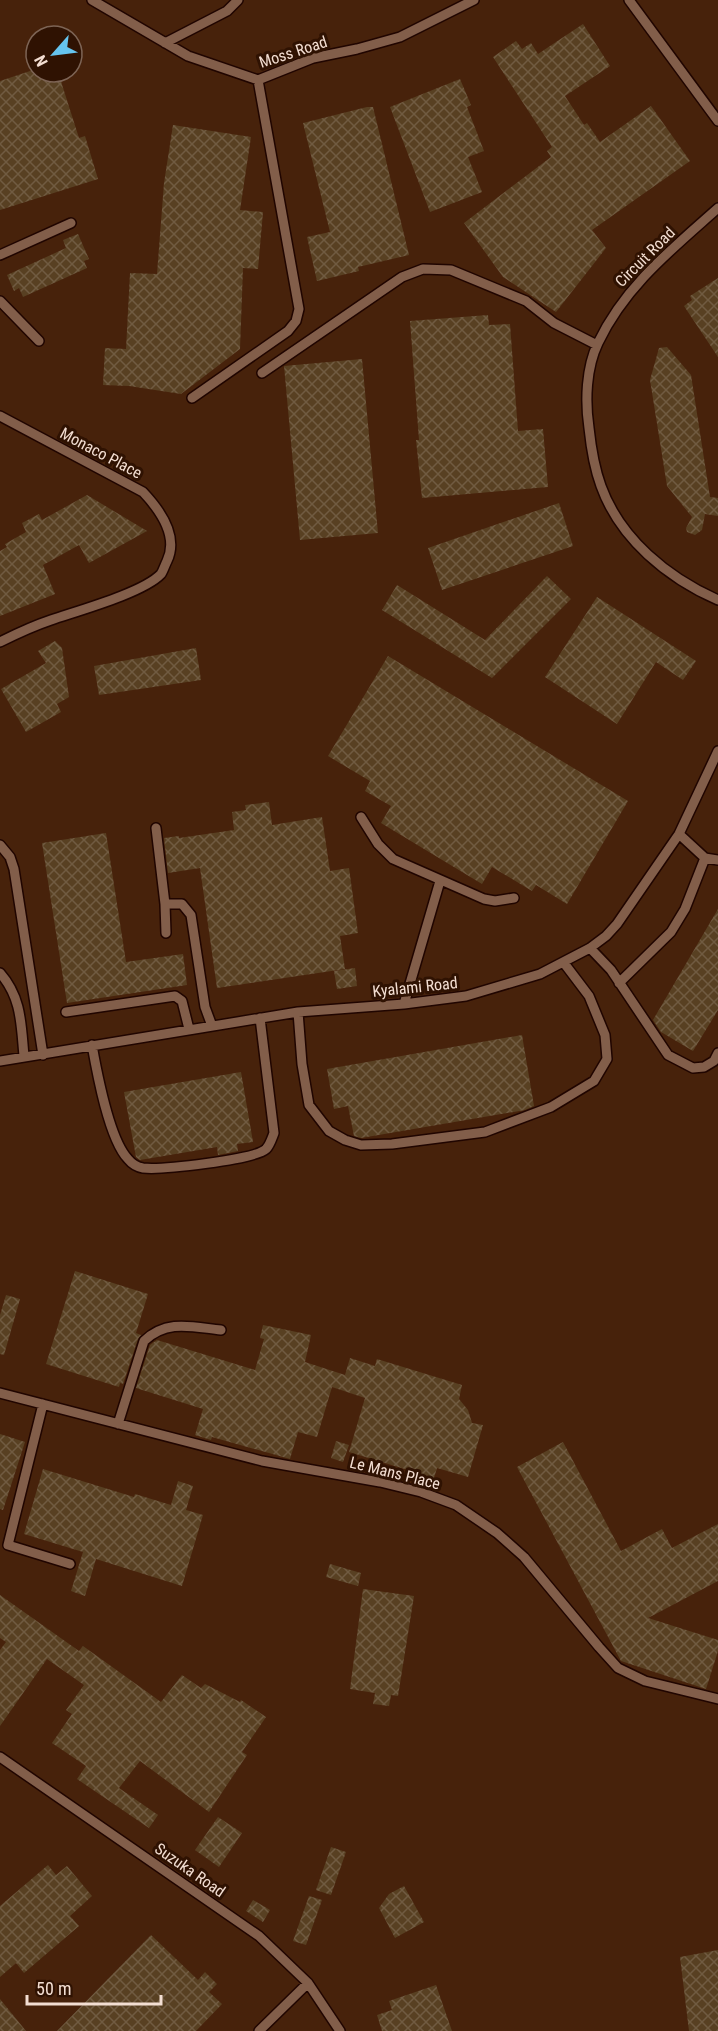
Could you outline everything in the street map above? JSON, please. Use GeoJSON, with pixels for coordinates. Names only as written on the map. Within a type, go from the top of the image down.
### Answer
{"type":"FeatureCollection","features":[{"type":"Feature","properties":{"kind":"lane","name":"Moss Road"},"geometry":{"type":"LineString","coordinates":[[92,0],[188,56],[258,80],[313,58],[357,49],[400,36],[474,0]]}},
{"type":"Feature","properties":{"kind":"lane"},"geometry":{"type":"LineString","coordinates":[[165,43],[227,11],[238,0]]}},
{"type":"Feature","properties":{"kind":"lane"},"geometry":{"type":"LineString","coordinates":[[629,0],[718,121]]}},
{"type":"Feature","properties":{"kind":"lane"},"geometry":{"type":"LineString","coordinates":[[192,398],[288,331],[296,321],[298,309],[258,80]]}},
{"type":"Feature","properties":{"kind":"lane","name":"Circuit Road"},"geometry":{"type":"LineString","coordinates":[[718,208],[633,287],[614,315],[597,345],[591,367],[586,409],[591,447],[601,486],[618,518],[637,543],[664,570],[694,590],[718,600]]}},
{"type":"Feature","properties":{"kind":"lane"},"geometry":{"type":"LineString","coordinates":[[0,255],[71,223]]}},
{"type":"Feature","properties":{"kind":"lane"},"geometry":{"type":"LineString","coordinates":[[262,373],[402,277],[423,269],[451,270],[490,285],[526,301],[554,323],[597,345]]}},
{"type":"Feature","properties":{"kind":"lane"},"geometry":{"type":"LineString","coordinates":[[0,301],[39,341]]}},
{"type":"Feature","properties":{"kind":"lane","name":"Monaco Place"},"geometry":{"type":"LineString","coordinates":[[0,416],[143,492],[166,523],[170,543],[169,557],[161,573],[140,588],[48,621],[0,642]]}},
{"type":"Feature","properties":{"kind":"lane","name":"Kyalami Road"},"geometry":{"type":"LineString","coordinates":[[0,1061],[298,1012],[404,1004],[466,996],[540,974],[590,948],[617,924],[679,834],[718,751]]}},
{"type":"Feature","properties":{"kind":"lane"},"geometry":{"type":"LineString","coordinates":[[361,817],[378,844],[393,859],[484,899],[495,902],[514,897]]}},
{"type":"Feature","properties":{"kind":"lane"},"geometry":{"type":"LineString","coordinates":[[156,828],[166,933]]}},
{"type":"Feature","properties":{"kind":"lane"},"geometry":{"type":"LineString","coordinates":[[679,834],[705,858],[718,860]]}},
{"type":"Feature","properties":{"kind":"lane"},"geometry":{"type":"LineString","coordinates":[[0,845],[10,857],[14,869],[43,1055]]}},
{"type":"Feature","properties":{"kind":"lane"},"geometry":{"type":"LineString","coordinates":[[619,982],[670,932],[685,909],[705,858]]}},
{"type":"Feature","properties":{"kind":"lane"},"geometry":{"type":"LineString","coordinates":[[404,1004],[440,881]]}},
{"type":"Feature","properties":{"kind":"lane"},"geometry":{"type":"LineString","coordinates":[[165,904],[182,904],[191,915],[206,1006],[212,1026]]}},
{"type":"Feature","properties":{"kind":"lane"},"geometry":{"type":"LineString","coordinates":[[590,948],[611,970],[668,1055],[693,1068],[704,1067],[714,1061],[718,1053]]}},
{"type":"Feature","properties":{"kind":"lane"},"geometry":{"type":"LineString","coordinates":[[298,1012],[302,1064],[309,1105],[329,1131],[345,1140],[361,1145],[392,1144],[485,1132],[551,1107],[594,1081],[607,1059],[605,1035],[589,996],[564,963]]}},
{"type":"Feature","properties":{"kind":"lane"},"geometry":{"type":"LineString","coordinates":[[0,973],[10,984],[16,997],[21,1019],[24,1056]]}},
{"type":"Feature","properties":{"kind":"lane"},"geometry":{"type":"LineString","coordinates":[[66,1012],[175,996],[182,1001],[189,1029]]}},
{"type":"Feature","properties":{"kind":"lane"},"geometry":{"type":"LineString","coordinates":[[92,1045],[101,1093],[119,1146],[134,1165],[152,1168],[247,1158],[266,1149],[274,1133],[260,1018]]}},
{"type":"Feature","properties":{"kind":"lane"},"geometry":{"type":"LineString","coordinates":[[118,1424],[144,1341],[148,1337],[165,1328],[177,1326],[221,1330]]}},
{"type":"Feature","properties":{"kind":"lane","name":"Le Mans Place"},"geometry":{"type":"LineString","coordinates":[[0,1393],[262,1461],[411,1489],[456,1505],[497,1533],[524,1557],[618,1668],[645,1681],[718,1699]]}},
{"type":"Feature","properties":{"kind":"lane"},"geometry":{"type":"LineString","coordinates":[[43,1404],[8,1545],[70,1564]]}},
{"type":"Feature","properties":{"kind":"lane","name":"Suzuka Road"},"geometry":{"type":"LineString","coordinates":[[0,1757],[259,1936],[308,1983],[340,2031]]}},
{"type":"Feature","properties":{"kind":"lane"},"geometry":{"type":"LineString","coordinates":[[259,2031],[308,1983]]}},
{"type":"Feature","properties":{"kind":"shaded area"},"geometry":{"type":"Polygon","coordinates":[[[0,0],[718,0],[718,2031],[0,2031],[0,0]]]}},
{"type":"Feature","properties":{"kind":"building"},"geometry":{"type":"Polygon","coordinates":[[[583,24],[610,66],[565,96],[584,125],[587,123],[600,142],[651,106],[690,161],[592,230],[606,248],[556,312],[503,277],[464,223],[551,157],[547,151],[552,147],[493,57],[516,41],[522,49],[531,43],[538,54],[583,24]]]}},
{"type":"Feature","properties":{"kind":"building"},"geometry":{"type":"Polygon","coordinates":[[[24,73],[24,84],[62,84],[79,138],[85,136],[98,179],[0,210],[0,81],[24,73]]]}},
{"type":"Feature","properties":{"kind":"building"},"geometry":{"type":"Polygon","coordinates":[[[460,79],[471,105],[467,107],[484,151],[468,157],[482,192],[430,212],[390,107],[460,79]]]}},
{"type":"Feature","properties":{"kind":"building"},"geometry":{"type":"Polygon","coordinates":[[[373,107],[409,255],[358,267],[359,271],[317,281],[307,237],[330,232],[303,123],[373,107]]]}},
{"type":"Feature","properties":{"kind":"building"},"geometry":{"type":"Polygon","coordinates":[[[173,125],[251,137],[240,210],[263,212],[258,269],[243,268],[240,349],[181,394],[129,386],[103,385],[105,348],[126,349],[130,273],[157,274],[164,183],[173,125]]]}},
{"type":"Feature","properties":{"kind":"building"},"geometry":{"type":"Polygon","coordinates":[[[78,234],[89,259],[84,261],[87,268],[23,297],[19,288],[14,291],[7,275],[66,248],[63,240],[78,234]]]}},
{"type":"Feature","properties":{"kind":"building"},"geometry":{"type":"Polygon","coordinates":[[[718,278],[718,357],[684,306],[692,300],[690,296],[718,278]]]}},
{"type":"Feature","properties":{"kind":"building"},"geometry":{"type":"Polygon","coordinates":[[[488,315],[489,325],[510,324],[518,431],[543,429],[548,487],[422,498],[416,440],[419,440],[410,321],[488,315]]]}},
{"type":"Feature","properties":{"kind":"building"},"geometry":{"type":"Polygon","coordinates":[[[667,347],[691,375],[710,497],[718,498],[718,516],[705,514],[702,530],[695,535],[687,532],[686,528],[692,517],[667,486],[650,380],[659,348],[667,347]]]}},
{"type":"Feature","properties":{"kind":"building"},"geometry":{"type":"Polygon","coordinates":[[[362,359],[378,533],[300,540],[284,366],[362,359]]]}},
{"type":"Feature","properties":{"kind":"building"},"geometry":{"type":"Polygon","coordinates":[[[87,495],[147,531],[89,563],[79,545],[43,565],[55,594],[0,616],[0,551],[7,547],[5,544],[26,532],[22,523],[39,514],[42,520],[87,495]]]}},
{"type":"Feature","properties":{"kind":"building"},"geometry":{"type":"Polygon","coordinates":[[[559,503],[573,546],[442,590],[428,548],[559,503]]]}},
{"type":"Feature","properties":{"kind":"building"},"geometry":{"type":"Polygon","coordinates":[[[547,576],[571,599],[492,678],[382,610],[397,585],[485,640],[547,576]]]}},
{"type":"Feature","properties":{"kind":"building"},"geometry":{"type":"Polygon","coordinates":[[[597,597],[696,661],[683,680],[656,662],[617,724],[545,677],[597,597]]]}},
{"type":"Feature","properties":{"kind":"building"},"geometry":{"type":"Polygon","coordinates":[[[55,641],[62,648],[69,697],[57,704],[61,712],[26,732],[1,689],[46,663],[38,651],[55,641]]]}},
{"type":"Feature","properties":{"kind":"building"},"geometry":{"type":"Polygon","coordinates":[[[196,648],[201,680],[99,695],[94,666],[196,648]]]}},
{"type":"Feature","properties":{"kind":"building"},"geometry":{"type":"Polygon","coordinates":[[[388,656],[628,801],[567,904],[536,885],[532,891],[492,867],[482,884],[381,823],[391,806],[365,791],[370,781],[328,756],[388,656]]]}},
{"type":"Feature","properties":{"kind":"building"},"geometry":{"type":"Polygon","coordinates":[[[269,802],[272,825],[322,817],[330,871],[349,868],[358,933],[340,936],[345,969],[217,988],[200,868],[168,873],[164,838],[234,830],[232,812],[246,810],[245,805],[269,802]]]}},
{"type":"Feature","properties":{"kind":"building"},"geometry":{"type":"Polygon","coordinates":[[[106,833],[126,962],[183,954],[187,985],[67,1003],[42,843],[106,833]]]}},
{"type":"Feature","properties":{"kind":"building"},"geometry":{"type":"Polygon","coordinates":[[[718,909],[718,1010],[693,1051],[661,1032],[653,1020],[718,909]]]}},
{"type":"Feature","properties":{"kind":"building"},"geometry":{"type":"Polygon","coordinates":[[[355,968],[357,986],[337,989],[334,971],[355,968]]]}},
{"type":"Feature","properties":{"kind":"building"},"geometry":{"type":"Polygon","coordinates":[[[522,1035],[534,1106],[525,1110],[361,1138],[354,1136],[348,1106],[334,1109],[327,1069],[522,1035]]]}},
{"type":"Feature","properties":{"kind":"building"},"geometry":{"type":"Polygon","coordinates":[[[241,1072],[253,1142],[237,1144],[238,1151],[218,1155],[217,1147],[140,1160],[136,1157],[124,1092],[241,1072]]]}},
{"type":"Feature","properties":{"kind":"building"},"geometry":{"type":"Polygon","coordinates":[[[75,1271],[148,1294],[136,1333],[141,1335],[123,1384],[120,1383],[119,1387],[46,1364],[75,1271]]]}},
{"type":"Feature","properties":{"kind":"building"},"geometry":{"type":"Polygon","coordinates":[[[6,1295],[20,1299],[4,1355],[0,1354],[0,1315],[6,1295]]]}},
{"type":"Feature","properties":{"kind":"building"},"geometry":{"type":"Polygon","coordinates":[[[263,1325],[311,1335],[305,1362],[345,1375],[350,1358],[375,1366],[377,1359],[462,1385],[459,1399],[468,1410],[472,1423],[483,1425],[468,1477],[437,1468],[434,1478],[349,1452],[365,1398],[332,1387],[317,1437],[298,1432],[290,1459],[212,1437],[211,1440],[195,1435],[203,1409],[136,1388],[150,1345],[157,1340],[255,1370],[264,1339],[260,1338],[263,1325]]]}},
{"type":"Feature","properties":{"kind":"building"},"geometry":{"type":"Polygon","coordinates":[[[0,1434],[25,1442],[3,1510],[0,1509],[0,1434]]]}},
{"type":"Feature","properties":{"kind":"building"},"geometry":{"type":"Polygon","coordinates":[[[336,1441],[349,1445],[343,1462],[331,1458],[336,1441]]]}},
{"type":"Feature","properties":{"kind":"building"},"geometry":{"type":"Polygon","coordinates":[[[563,1442],[621,1551],[662,1529],[672,1548],[718,1524],[718,1581],[648,1618],[718,1640],[718,1651],[706,1689],[621,1661],[517,1467],[563,1442]]]}},
{"type":"Feature","properties":{"kind":"building"},"geometry":{"type":"Polygon","coordinates":[[[43,1469],[134,1497],[135,1494],[171,1505],[178,1481],[193,1486],[186,1510],[203,1515],[182,1586],[96,1559],[85,1596],[71,1591],[83,1552],[24,1534],[43,1469]]]}},
{"type":"Feature","properties":{"kind":"building"},"geometry":{"type":"Polygon","coordinates":[[[330,1564],[361,1573],[358,1586],[326,1577],[330,1564]]]}},
{"type":"Feature","properties":{"kind":"building"},"geometry":{"type":"Polygon","coordinates":[[[363,1589],[414,1596],[398,1696],[391,1695],[389,1706],[373,1704],[375,1693],[350,1689],[363,1589]]]}},
{"type":"Feature","properties":{"kind":"building"},"geometry":{"type":"Polygon","coordinates":[[[0,1595],[79,1651],[83,1646],[161,1702],[182,1675],[201,1688],[205,1684],[240,1702],[241,1700],[266,1717],[242,1752],[247,1755],[209,1812],[140,1761],[119,1788],[158,1815],[149,1828],[77,1779],[86,1766],[52,1743],[72,1714],[66,1710],[84,1685],[47,1659],[0,1726],[0,1650],[6,1642],[0,1638],[0,1595]]]}},
{"type":"Feature","properties":{"kind":"building"},"geometry":{"type":"Polygon","coordinates":[[[218,1817],[242,1833],[219,1867],[195,1850],[218,1817]]]}},
{"type":"Feature","properties":{"kind":"building"},"geometry":{"type":"Polygon","coordinates":[[[331,1847],[346,1852],[331,1895],[316,1890],[331,1847]]]}},
{"type":"Feature","properties":{"kind":"building"},"geometry":{"type":"Polygon","coordinates":[[[48,1865],[56,1875],[67,1866],[92,1896],[70,1916],[79,1926],[24,1973],[16,1963],[0,1977],[0,1906],[48,1865]]]}},
{"type":"Feature","properties":{"kind":"building"},"geometry":{"type":"Polygon","coordinates":[[[404,1886],[424,1922],[395,1938],[379,1908],[389,1894],[404,1886]]]}},
{"type":"Feature","properties":{"kind":"building"},"geometry":{"type":"Polygon","coordinates":[[[309,1896],[322,1900],[306,1945],[293,1941],[309,1896]]]}},
{"type":"Feature","properties":{"kind":"building"},"geometry":{"type":"Polygon","coordinates":[[[253,1900],[270,1910],[263,1922],[246,1911],[253,1900]]]}},
{"type":"Feature","properties":{"kind":"building"},"geometry":{"type":"Polygon","coordinates":[[[151,1935],[198,1980],[205,1972],[217,1984],[209,1992],[222,2004],[196,2031],[57,2031],[151,1935]]]}},
{"type":"Feature","properties":{"kind":"building"},"geometry":{"type":"Polygon","coordinates":[[[718,1950],[718,2031],[689,2031],[680,1957],[718,1950]]]}},
{"type":"Feature","properties":{"kind":"building"},"geometry":{"type":"Polygon","coordinates":[[[436,1985],[452,2031],[382,2031],[377,2015],[392,2010],[389,2001],[436,1985]]]}},
{"type":"Feature","properties":{"kind":"building"},"geometry":{"type":"Polygon","coordinates":[[[0,1999],[26,2031],[0,2031],[0,1999]]]}}]}
